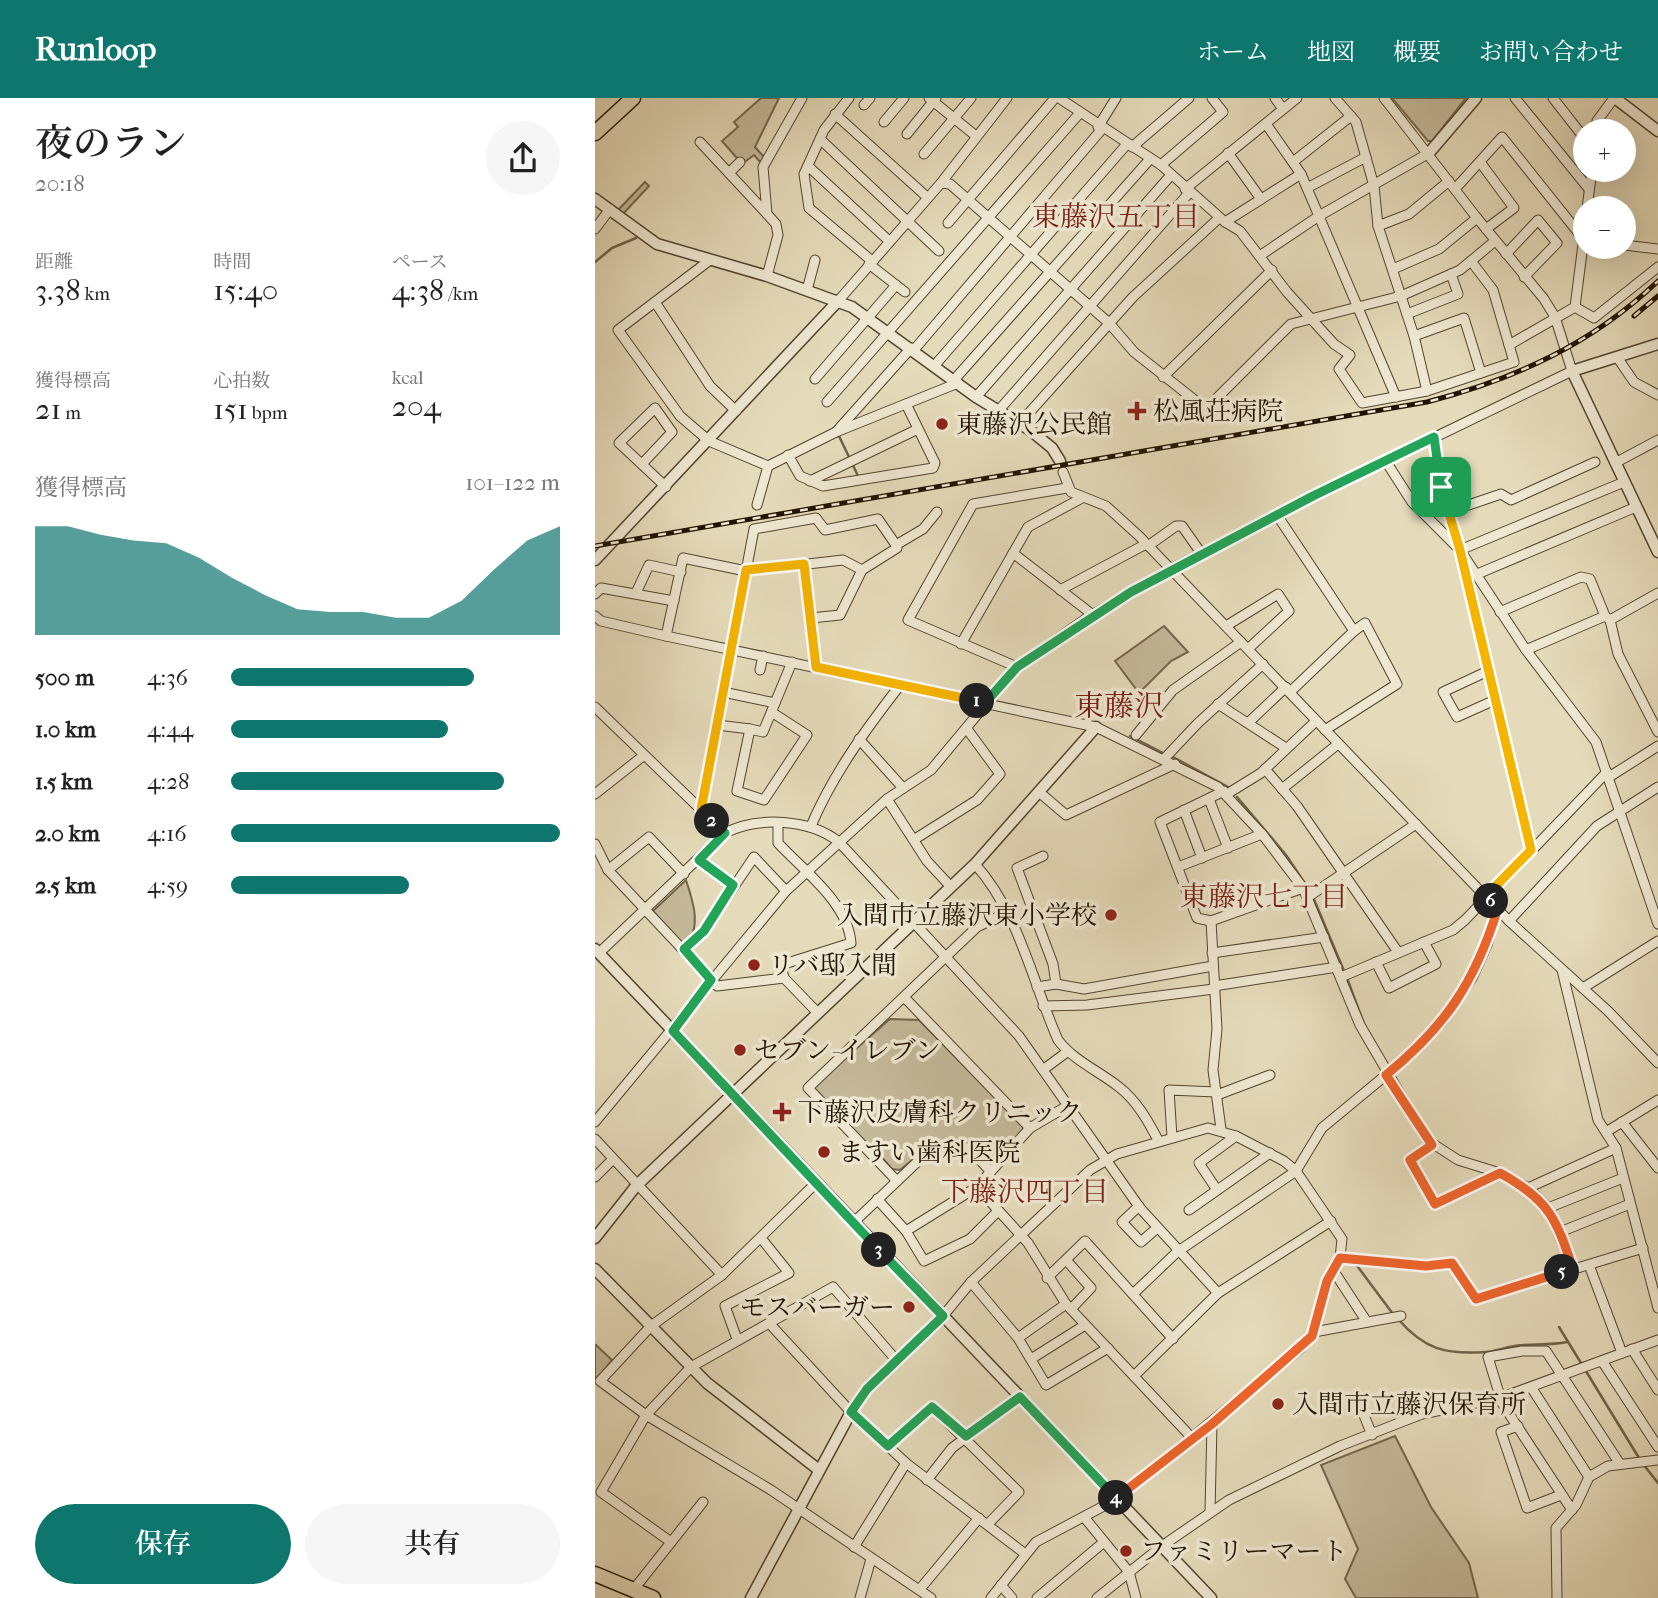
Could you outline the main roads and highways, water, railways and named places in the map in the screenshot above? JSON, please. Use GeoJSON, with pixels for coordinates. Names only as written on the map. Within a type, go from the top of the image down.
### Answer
{"type":"FeatureCollection","features":[{"type":"Feature","properties":{"kind":"main road"},"geometry":{"type":"LineString","coordinates":[[595,133],[633,98]]}},
{"type":"Feature","properties":{"kind":"main road"},"geometry":{"type":"LineString","coordinates":[[595,1574],[653,1598]]}},
{"type":"Feature","properties":{"kind":"waterway"},"geometry":{"type":"LineString","coordinates":[[595,262],[612,248],[636,238]]}},
{"type":"Feature","properties":{"kind":"waterway"},"geometry":{"type":"LineString","coordinates":[[839,436],[859,478]]}},
{"type":"Feature","properties":{"kind":"waterway"},"geometry":{"type":"LineString","coordinates":[[1130,736],[1163,753]]}},
{"type":"Feature","properties":{"kind":"waterway"},"geometry":{"type":"LineString","coordinates":[[1171,756],[1228,787]]}},
{"type":"Feature","properties":{"kind":"waterway"},"geometry":{"type":"LineString","coordinates":[[1237,797],[1286,855],[1310,891]]}},
{"type":"Feature","properties":{"kind":"waterway"},"geometry":{"type":"LineString","coordinates":[[1313,897],[1344,971]]}},
{"type":"Feature","properties":{"kind":"waterway"},"geometry":{"type":"LineString","coordinates":[[1347,978],[1364,1024]]}},
{"type":"Feature","properties":{"kind":"waterway"},"geometry":{"type":"LineString","coordinates":[[1355,1263],[1393,1314]]}},
{"type":"Feature","properties":{"kind":"waterway"},"geometry":{"type":"LineString","coordinates":[[1398,1319],[1426,1343],[1447,1351],[1486,1352],[1518,1345],[1567,1342]]}},
{"type":"Feature","properties":{"kind":"waterway"},"geometry":{"type":"LineString","coordinates":[[1559,1327],[1639,1458]]}},
{"type":"Feature","properties":{"kind":"waterway"},"geometry":{"type":"LineString","coordinates":[[1643,1464],[1658,1483]]}},
{"type":"Feature","properties":{"kind":"railway"},"geometry":{"type":"LineString","coordinates":[[595,546],[1427,402],[1491,382],[1551,357],[1606,323],[1658,281]]}},
{"type":"Feature","properties":{"kind":"railway"},"geometry":{"type":"LineString","coordinates":[[1634,316],[1658,296]]}},
{"type":"Feature","properties":{"kind":"place","name":"松風荘病院"},"geometry":{"type":"Point","coordinates":[1137,411]}},
{"type":"Feature","properties":{"kind":"place","name":"東藤沢公民館"},"geometry":{"type":"Point","coordinates":[942,424]}},
{"type":"Feature","properties":{"kind":"place","name":"入間市立藤沢東小学校"},"geometry":{"type":"Point","coordinates":[1111,915]}},
{"type":"Feature","properties":{"kind":"place","name":"リバ邸入間"},"geometry":{"type":"Point","coordinates":[754,965]}},
{"type":"Feature","properties":{"kind":"place","name":"セブン-イレブン"},"geometry":{"type":"Point","coordinates":[740,1050]}},
{"type":"Feature","properties":{"kind":"place","name":"下藤沢皮膚科クリニック"},"geometry":{"type":"Point","coordinates":[782,1112]}},
{"type":"Feature","properties":{"kind":"place","name":"ますい歯科医院"},"geometry":{"type":"Point","coordinates":[824,1152]}},
{"type":"Feature","properties":{"kind":"place","name":"モスバーガー"},"geometry":{"type":"Point","coordinates":[909,1307]}},
{"type":"Feature","properties":{"kind":"place","name":"入間市立藤沢保育所"},"geometry":{"type":"Point","coordinates":[1278,1404]}},
{"type":"Feature","properties":{"kind":"place","name":"ファミリーマート"},"geometry":{"type":"Point","coordinates":[1126,1551]}},
{"type":"Feature","properties":{"kind":"district","name":"東藤沢五丁目"},"geometry":{"type":"Point","coordinates":[1116,216]}},
{"type":"Feature","properties":{"kind":"district","name":"東藤沢"},"geometry":{"type":"Point","coordinates":[1119,706]}},
{"type":"Feature","properties":{"kind":"district","name":"東藤沢七丁目"},"geometry":{"type":"Point","coordinates":[1264,896]}},
{"type":"Feature","properties":{"kind":"district","name":"下藤沢四丁目"},"geometry":{"type":"Point","coordinates":[1025,1191]}}]}
